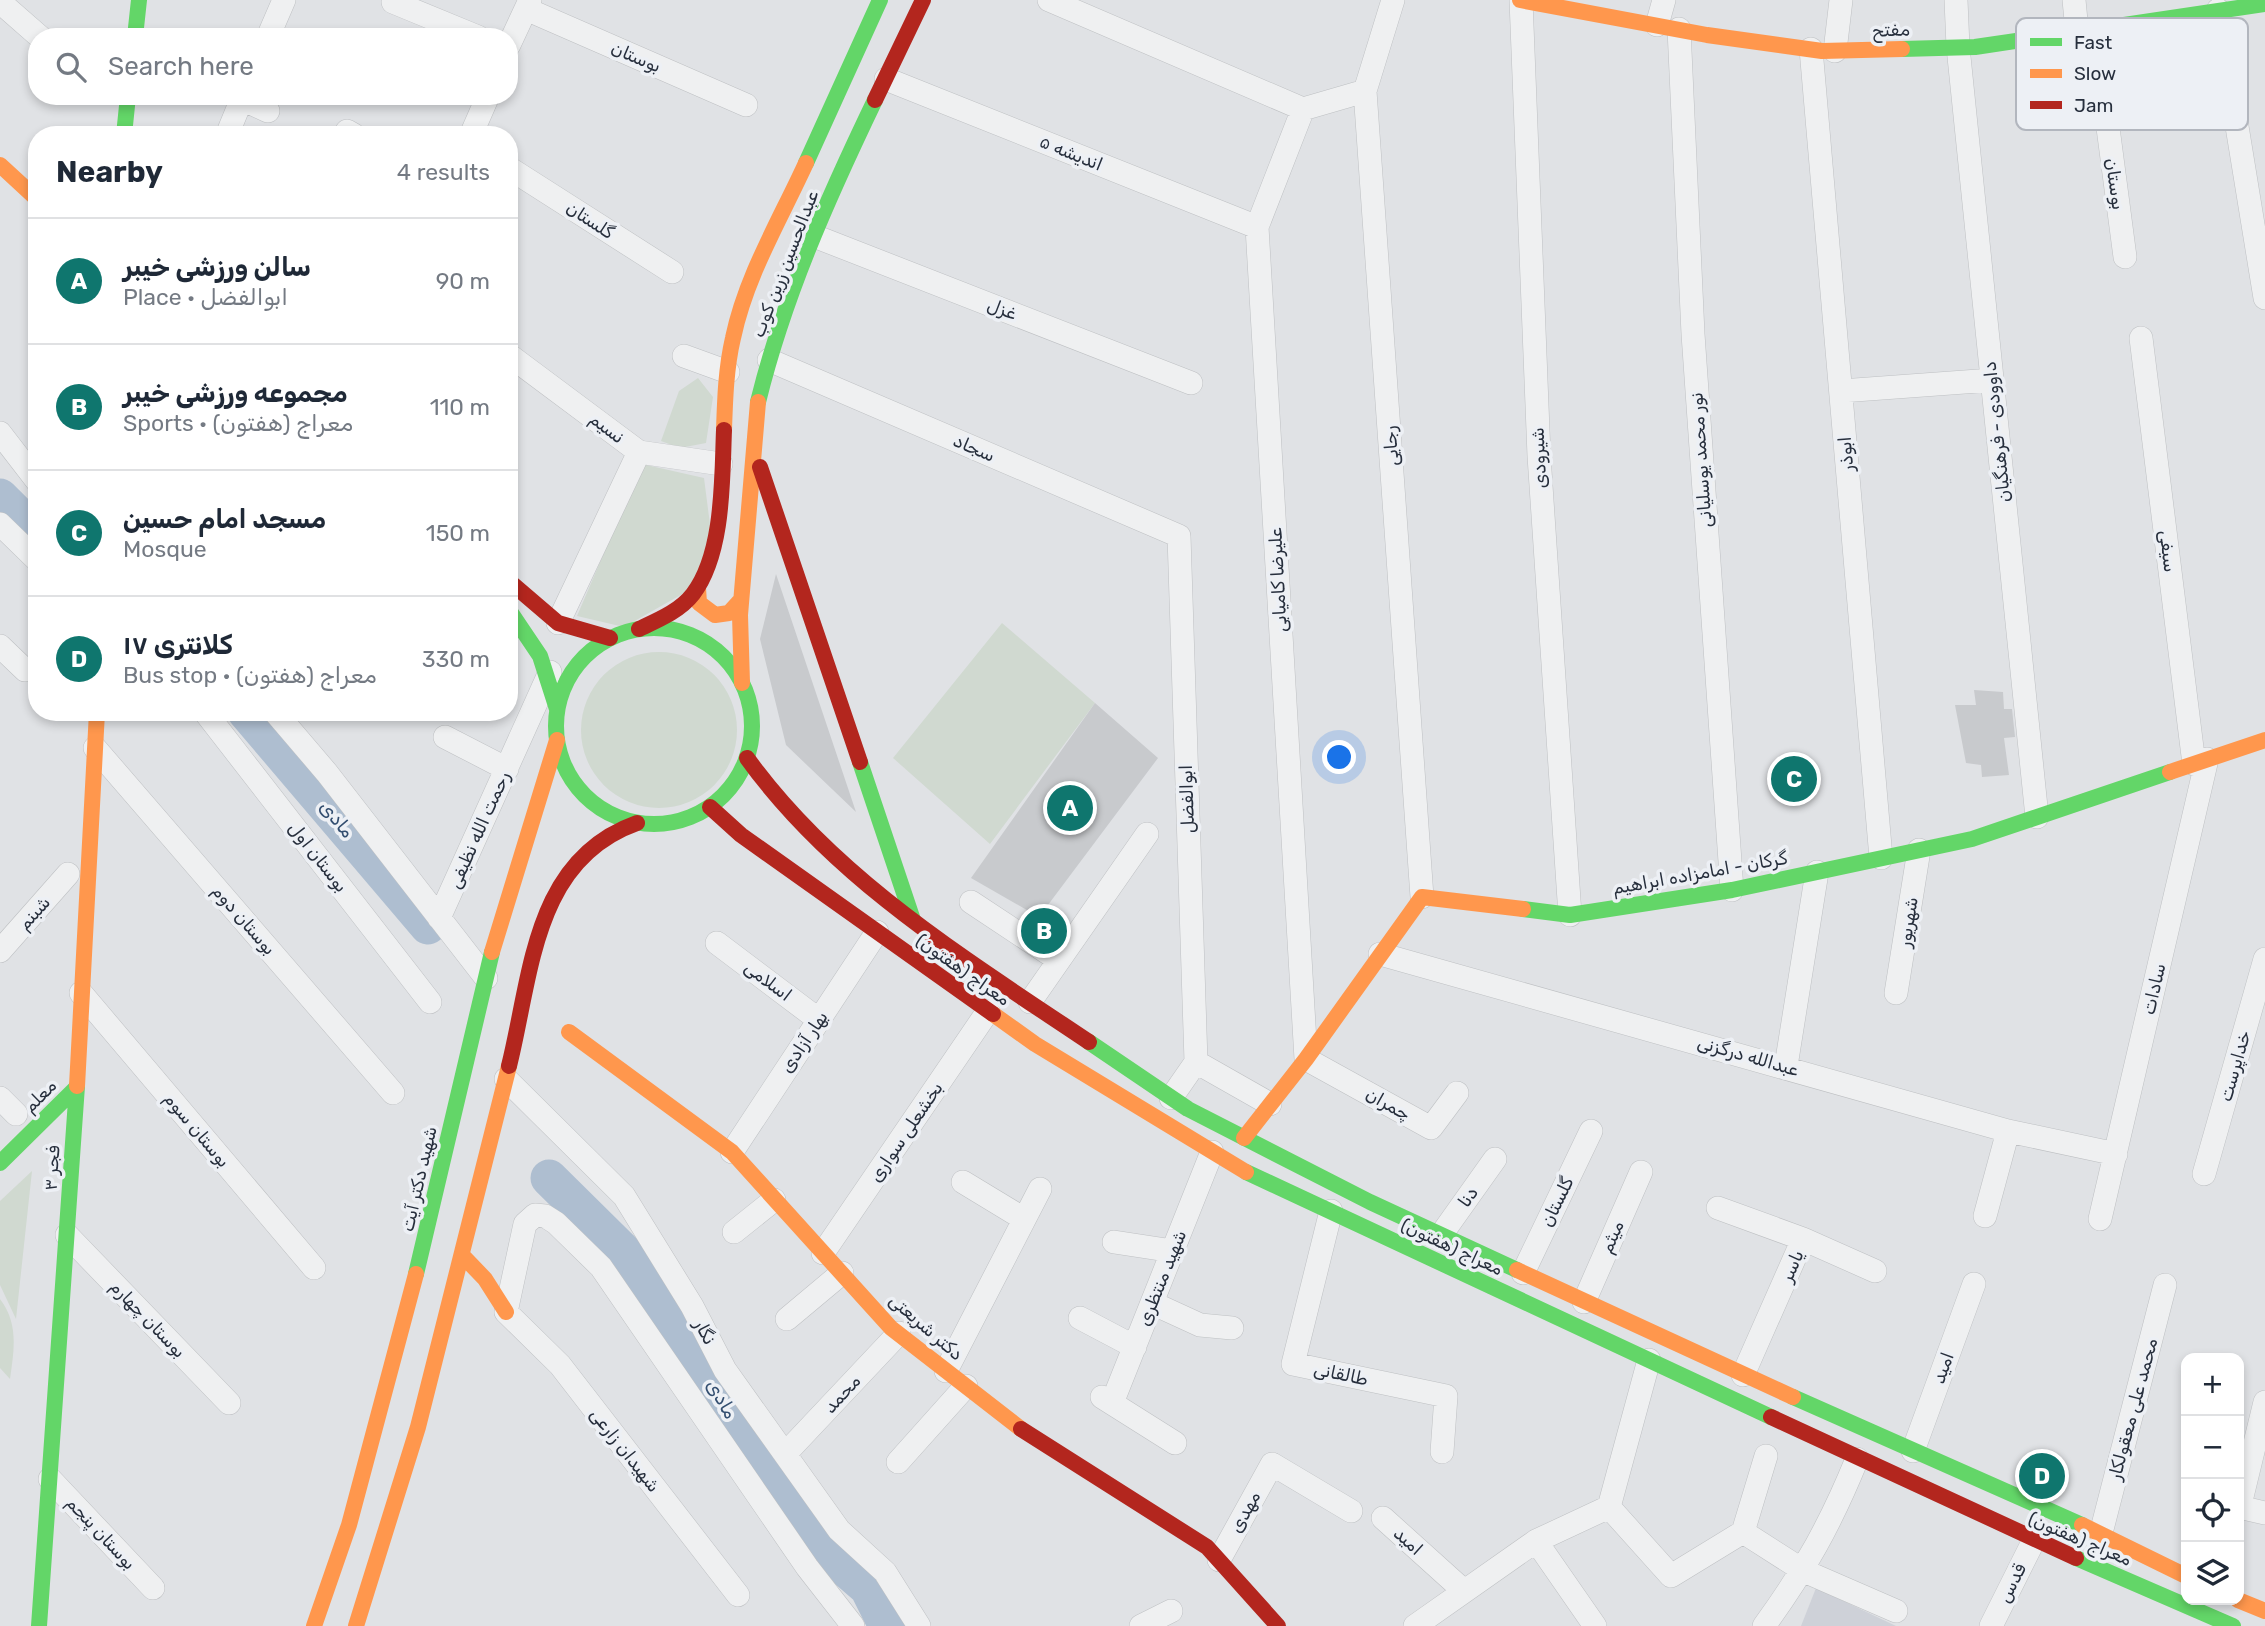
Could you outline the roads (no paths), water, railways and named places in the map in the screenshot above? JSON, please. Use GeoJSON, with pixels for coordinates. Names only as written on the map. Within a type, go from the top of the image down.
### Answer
{"type":"FeatureCollection","features":[{"type":"Feature","properties":{"kind":"main road"},"geometry":{"type":"LineString","coordinates":[[136,28],[139,0]]}},
{"type":"Feature","properties":{"kind":"main road","name":"عبدالحسین زرین کوب"},"geometry":{"type":"LineString","coordinates":[[639,629],[682,606],[698,588],[715,542],[728,372],[733,340],[750,287],[880,0]]}},
{"type":"Feature","properties":{"kind":"main road","name":"عبدالحسین زرین کوب"},"geometry":{"type":"LineString","coordinates":[[742,683],[737,640],[738,603],[753,500],[756,410],[769,360],[785,308],[814,236],[923,0]]}},
{"type":"Feature","properties":{"kind":"main road","name":"مفتح"},"geometry":{"type":"LineString","coordinates":[[1521,0],[1811,50],[1958,47],[2016,39]]}},
{"type":"Feature","properties":{"kind":"main road","name":"مفتح"},"geometry":{"type":"LineString","coordinates":[[2150,18],[2204,8],[2265,4]]}},
{"type":"Feature","properties":{"kind":"main road"},"geometry":{"type":"LineString","coordinates":[[122,105],[123,126]]}},
{"type":"Feature","properties":{"kind":"main road"},"geometry":{"type":"LineString","coordinates":[[0,145],[28,169]]}},
{"type":"Feature","properties":{"kind":"main road"},"geometry":{"type":"LineString","coordinates":[[0,165],[28,191]]}},
{"type":"Feature","properties":{"kind":"main road"},"geometry":{"type":"LineString","coordinates":[[754,449],[914,923]]}},
{"type":"Feature","properties":{"kind":"main road"},"geometry":{"type":"LineString","coordinates":[[698,588],[699,603],[715,615],[729,613],[738,603]]}},
{"type":"Feature","properties":{"kind":"main road"},"geometry":{"type":"LineString","coordinates":[[518,590],[558,623],[610,638]]}},
{"type":"Feature","properties":{"kind":"main road"},"geometry":{"type":"LineString","coordinates":[[518,621],[532,639],[550,672],[557,709],[556,740],[566,769],[583,794],[608,813],[637,823],[663,824],[688,819],[710,807],[738,777],[747,758],[751,733],[750,707],[742,683],[724,658],[699,639],[670,629],[639,629],[610,638],[585,656],[573,672],[557,709]]}},
{"type":"Feature","properties":{"kind":"main road","name":"فجر ۳"},"geometry":{"type":"LineString","coordinates":[[39,1626],[77,1087],[96,721]]}},
{"type":"Feature","properties":{"kind":"main road","name":"شهید دکتر آیت"},"geometry":{"type":"LineString","coordinates":[[314,1626],[349,1525],[400,1344],[500,920],[535,816],[556,740]]}},
{"type":"Feature","properties":{"kind":"main road","name":"گرکان - امامزاده ابراهیم"},"geometry":{"type":"LineString","coordinates":[[1422,897],[1570,915],[1732,890],[1972,839],[2265,740]]}},
{"type":"Feature","properties":{"kind":"main road","name":"معراج (هفتون)"},"geometry":{"type":"LineString","coordinates":[[747,758],[769,799],[914,923],[1171,1098],[1244,1138],[1441,1235],[1743,1375],[2101,1533],[2181,1573]]}},
{"type":"Feature","properties":{"kind":"main road"},"geometry":{"type":"LineString","coordinates":[[535,816],[551,807]]}},
{"type":"Feature","properties":{"kind":"main road","name":"معراج (هفتون)"},"geometry":{"type":"LineString","coordinates":[[710,807],[741,835],[1035,1044],[1237,1168],[2034,1540],[2181,1616],[2233,1626]]}},
{"type":"Feature","properties":{"kind":"main road"},"geometry":{"type":"LineString","coordinates":[[741,835],[745,814]]}},
{"type":"Feature","properties":{"kind":"main road"},"geometry":{"type":"LineString","coordinates":[[356,1626],[386,1543],[449,1307],[541,928],[559,884],[587,850],[612,831],[637,823]]}},
{"type":"Feature","properties":{"kind":"main road"},"geometry":{"type":"LineString","coordinates":[[587,850],[589,828]]}},
{"type":"Feature","properties":{"kind":"main road"},"geometry":{"type":"LineString","coordinates":[[1244,1138],[1307,1059],[1422,897]]}},
{"type":"Feature","properties":{"kind":"main road","name":"دکتر شریعتی"},"geometry":{"type":"LineString","coordinates":[[569,1032],[732,1152],[899,1334],[1019,1428],[1208,1547],[1278,1626]]}},
{"type":"Feature","properties":{"kind":"main road","name":"معلم"},"geometry":{"type":"LineString","coordinates":[[0,1163],[77,1087]]}},
{"type":"Feature","properties":{"kind":"main road"},"geometry":{"type":"LineString","coordinates":[[462,1255],[485,1279],[506,1312]]}},
{"type":"Feature","properties":{"kind":"main road"},"geometry":{"type":"LineString","coordinates":[[1574,1325],[1584,1302]]}},
{"type":"Feature","properties":{"kind":"main road"},"geometry":{"type":"LineString","coordinates":[[449,1307],[474,1305],[506,1312]]}},
{"type":"Feature","properties":{"kind":"main road"},"geometry":{"type":"LineString","coordinates":[[2244,1604],[2263,1615]]}},
{"type":"Feature","properties":{"kind":"street"},"geometry":{"type":"LineString","coordinates":[[272,28],[284,0]]}},
{"type":"Feature","properties":{"kind":"street"},"geometry":{"type":"LineString","coordinates":[[1049,0],[1303,109],[1365,91]]}},
{"type":"Feature","properties":{"kind":"street","name":"رجایی"},"geometry":{"type":"LineString","coordinates":[[1393,0],[1365,91],[1422,897]]}},
{"type":"Feature","properties":{"kind":"street","name":"شیرودی"},"geometry":{"type":"LineString","coordinates":[[1521,0],[1539,456],[1570,915]]}},
{"type":"Feature","properties":{"kind":"street","name":"نور محمد یوسلیانی"},"geometry":{"type":"LineString","coordinates":[[1664,0],[1692,334],[1732,890]]}},
{"type":"Feature","properties":{"kind":"street"},"geometry":{"type":"LineString","coordinates":[[1835,51],[1841,0]]}},
{"type":"Feature","properties":{"kind":"street","name":"داوودی - فرهنگیان"},"geometry":{"type":"LineString","coordinates":[[1956,0],[1958,47],[2037,817]]}},
{"type":"Feature","properties":{"kind":"street"},"geometry":{"type":"LineString","coordinates":[[2074,0],[2081,18]]}},
{"type":"Feature","properties":{"kind":"street"},"geometry":{"type":"LineString","coordinates":[[0,2],[30,28]]}},
{"type":"Feature","properties":{"kind":"street"},"geometry":{"type":"LineString","coordinates":[[393,2],[456,28]]}},
{"type":"Feature","properties":{"kind":"street"},"geometry":{"type":"LineString","coordinates":[[517,28],[528,5]]}},
{"type":"Feature","properties":{"kind":"street","name":"بوستان"},"geometry":{"type":"LineString","coordinates":[[528,5],[746,104]]}},
{"type":"Feature","properties":{"kind":"street","name":"ابوذر"},"geometry":{"type":"LineString","coordinates":[[1811,50],[1881,858]]}},
{"type":"Feature","properties":{"kind":"street","name":"اندیشه ۵"},"geometry":{"type":"LineString","coordinates":[[886,79],[1256,227]]}},
{"type":"Feature","properties":{"kind":"street"},"geometry":{"type":"LineString","coordinates":[[231,126],[239,105]]}},
{"type":"Feature","properties":{"kind":"street"},"geometry":{"type":"LineString","coordinates":[[256,105],[268,111]]}},
{"type":"Feature","properties":{"kind":"street"},"geometry":{"type":"LineString","coordinates":[[475,126],[484,105]]}},
{"type":"Feature","properties":{"kind":"street","name":"علیرضا کامیابی"},"geometry":{"type":"LineString","coordinates":[[1303,109],[1256,227],[1307,1059]]}},
{"type":"Feature","properties":{"kind":"street","name":"بوستان"},"geometry":{"type":"LineString","coordinates":[[2103,130],[2125,257]]}},
{"type":"Feature","properties":{"kind":"street"},"geometry":{"type":"LineString","coordinates":[[2230,130],[2265,298]]}},
{"type":"Feature","properties":{"kind":"street","name":"گلستان"},"geometry":{"type":"LineString","coordinates":[[518,174],[672,272]]}},
{"type":"Feature","properties":{"kind":"street","name":"غزل"},"geometry":{"type":"LineString","coordinates":[[814,236],[1191,383]]}},
{"type":"Feature","properties":{"kind":"street","name":"سیفی"},"geometry":{"type":"LineString","coordinates":[[2141,338],[2201,762]]}},
{"type":"Feature","properties":{"kind":"street"},"geometry":{"type":"LineString","coordinates":[[684,356],[728,372]]}},
{"type":"Feature","properties":{"kind":"street","name":"سجاد"},"geometry":{"type":"LineString","coordinates":[[769,360],[1179,536]]}},
{"type":"Feature","properties":{"kind":"street","name":"نسیم"},"geometry":{"type":"LineString","coordinates":[[518,362],[639,452],[721,464]]}},
{"type":"Feature","properties":{"kind":"street"},"geometry":{"type":"LineString","coordinates":[[1841,391],[1992,380]]}},
{"type":"Feature","properties":{"kind":"street"},"geometry":{"type":"LineString","coordinates":[[0,433],[28,469]]}},
{"type":"Feature","properties":{"kind":"street"},"geometry":{"type":"LineString","coordinates":[[558,623],[639,452]]}},
{"type":"Feature","properties":{"kind":"street"},"geometry":{"type":"LineString","coordinates":[[0,524],[28,551]]}},
{"type":"Feature","properties":{"kind":"street","name":"ابوالفضل"},"geometry":{"type":"LineString","coordinates":[[1179,536],[1196,1062]]}},
{"type":"Feature","properties":{"kind":"street"},"geometry":{"type":"LineString","coordinates":[[0,646],[25,670]]}},
{"type":"Feature","properties":{"kind":"street","name":"رحمت الله نظیفی"},"geometry":{"type":"LineString","coordinates":[[439,918],[550,672]]}},
{"type":"Feature","properties":{"kind":"street","name":"بوستان اول"},"geometry":{"type":"LineString","coordinates":[[212,721],[430,1002]]}},
{"type":"Feature","properties":{"kind":"street"},"geometry":{"type":"LineString","coordinates":[[283,721],[327,773],[486,978]]}},
{"type":"Feature","properties":{"kind":"street"},"geometry":{"type":"LineString","coordinates":[[445,737],[507,768]]}},
{"type":"Feature","properties":{"kind":"street","name":"بوستان دوم"},"geometry":{"type":"LineString","coordinates":[[95,748],[393,1093]]}},
{"type":"Feature","properties":{"kind":"street","name":"سادات"},"geometry":{"type":"LineString","coordinates":[[2100,1219],[2201,762]]}},
{"type":"Feature","properties":{"kind":"street"},"geometry":{"type":"LineString","coordinates":[[1030,1002],[1147,834]]}},
{"type":"Feature","properties":{"kind":"street","name":"شهریور"},"geometry":{"type":"LineString","coordinates":[[1896,993],[1919,850]]}},
{"type":"Feature","properties":{"kind":"street"},"geometry":{"type":"LineString","coordinates":[[1786,1066],[1817,872]]}},
{"type":"Feature","properties":{"kind":"street","name":"شبنم"},"geometry":{"type":"LineString","coordinates":[[0,951],[68,874]]}},
{"type":"Feature","properties":{"kind":"street"},"geometry":{"type":"LineString","coordinates":[[971,902],[1051,955]]}},
{"type":"Feature","properties":{"kind":"street","name":"بهار آزادی"},"geometry":{"type":"LineString","coordinates":[[732,1152],[877,932]]}},
{"type":"Feature","properties":{"kind":"street","name":"اسلامی"},"geometry":{"type":"LineString","coordinates":[[717,943],[819,1020]]}},
{"type":"Feature","properties":{"kind":"street","name":"عبدالله درگزنی"},"geometry":{"type":"LineString","coordinates":[[1380,954],[1786,1066],[2008,1131],[2116,1154]]}},
{"type":"Feature","properties":{"kind":"street","name":"خداپرست"},"geometry":{"type":"LineString","coordinates":[[2204,1174],[2265,959]]}},
{"type":"Feature","properties":{"kind":"street","name":"بوستان سوم"},"geometry":{"type":"LineString","coordinates":[[80,993],[314,1268]]}},
{"type":"Feature","properties":{"kind":"street","name":"بخشعلی سواری"},"geometry":{"type":"LineString","coordinates":[[823,1253],[988,1011]]}},
{"type":"Feature","properties":{"kind":"street","name":"چمران"},"geometry":{"type":"LineString","coordinates":[[1307,1059],[1431,1128],[1457,1093]]}},
{"type":"Feature","properties":{"kind":"street"},"geometry":{"type":"LineString","coordinates":[[1171,1098],[1196,1062],[1270,1104]]}},
{"type":"Feature","properties":{"kind":"street","name":"نگار"},"geometry":{"type":"LineString","coordinates":[[506,1079],[624,1196],[692,1306],[725,1370],[839,1530],[885,1572],[919,1626]]}},
{"type":"Feature","properties":{"kind":"street","name":"گلستان"},"geometry":{"type":"LineString","coordinates":[[1523,1273],[1591,1131]]}},
{"type":"Feature","properties":{"kind":"street"},"geometry":{"type":"LineString","coordinates":[[1985,1216],[2008,1131]]}},
{"type":"Feature","properties":{"kind":"street","name":"شهید منتظری"},"geometry":{"type":"LineString","coordinates":[[1175,1443],[1107,1400],[1135,1347],[1212,1152]]}},
{"type":"Feature","properties":{"kind":"street","name":"دنا"},"geometry":{"type":"LineString","coordinates":[[1441,1235],[1495,1159]]}},
{"type":"Feature","properties":{"kind":"street","name":"میثم"},"geometry":{"type":"LineString","coordinates":[[1584,1302],[1641,1172]]}},
{"type":"Feature","properties":{"kind":"street"},"geometry":{"type":"LineString","coordinates":[[963,1182],[1024,1219]]}},
{"type":"Feature","properties":{"kind":"street"},"geometry":{"type":"LineString","coordinates":[[946,1371],[1040,1189]]}},
{"type":"Feature","properties":{"kind":"street"},"geometry":{"type":"LineString","coordinates":[[734,1232],[774,1200]]}},
{"type":"Feature","properties":{"kind":"street","name":"یاسر"},"geometry":{"type":"LineString","coordinates":[[1718,1208],[1803,1239],[1743,1375]]}},
{"type":"Feature","properties":{"kind":"street","name":"طالقانی"},"geometry":{"type":"LineString","coordinates":[[1331,1212],[1293,1364],[1446,1396],[1442,1452]]}},
{"type":"Feature","properties":{"kind":"street"},"geometry":{"type":"LineString","coordinates":[[506,1312],[525,1224],[535,1215],[545,1216],[601,1267],[807,1567],[853,1626]]}},
{"type":"Feature","properties":{"kind":"street","name":"بوستان چهارم"},"geometry":{"type":"LineString","coordinates":[[66,1235],[229,1403]]}},
{"type":"Feature","properties":{"kind":"street"},"geometry":{"type":"LineString","coordinates":[[1803,1239],[1875,1271]]}},
{"type":"Feature","properties":{"kind":"street"},"geometry":{"type":"LineString","coordinates":[[1114,1242],[1173,1251]]}},
{"type":"Feature","properties":{"kind":"street"},"geometry":{"type":"LineString","coordinates":[[787,1319],[842,1273]]}},
{"type":"Feature","properties":{"kind":"street","name":"امید"},"geometry":{"type":"LineString","coordinates":[[1913,1451],[1974,1284]]}},
{"type":"Feature","properties":{"kind":"street","name":"محمد علی معقولکار"},"geometry":{"type":"LineString","coordinates":[[2101,1533],[2165,1285]]}},
{"type":"Feature","properties":{"kind":"street"},"geometry":{"type":"LineString","coordinates":[[1152,1303],[1200,1325],[1232,1328]]}},
{"type":"Feature","properties":{"kind":"street","name":"شهیدان زارعی"},"geometry":{"type":"LineString","coordinates":[[506,1312],[560,1364],[738,1595]]}},
{"type":"Feature","properties":{"kind":"street"},"geometry":{"type":"LineString","coordinates":[[1080,1318],[1135,1347]]}},
{"type":"Feature","properties":{"kind":"street","name":"محمد"},"geometry":{"type":"LineString","coordinates":[[785,1454],[899,1334]]}},
{"type":"Feature","properties":{"kind":"street"},"geometry":{"type":"LineString","coordinates":[[1415,1626],[1536,1541],[1609,1507],[1649,1360]]}},
{"type":"Feature","properties":{"kind":"street"},"geometry":{"type":"LineString","coordinates":[[898,1462],[966,1386]]}},
{"type":"Feature","properties":{"kind":"street"},"geometry":{"type":"LineString","coordinates":[[2244,1488],[2265,1402]]}},
{"type":"Feature","properties":{"kind":"street"},"geometry":{"type":"LineString","coordinates":[[1609,1507],[1671,1576],[1743,1532],[1766,1456]]}},
{"type":"Feature","properties":{"kind":"street"},"geometry":{"type":"LineString","coordinates":[[1764,1626],[1804,1571],[1836,1510],[1857,1459]]}},
{"type":"Feature","properties":{"kind":"street","name":"مهدی"},"geometry":{"type":"LineString","coordinates":[[1219,1560],[1272,1464],[1351,1511]]}},
{"type":"Feature","properties":{"kind":"street","name":"بوستان پنجم"},"geometry":{"type":"LineString","coordinates":[[50,1479],[152,1588]]}},
{"type":"Feature","properties":{"kind":"street"},"geometry":{"type":"LineString","coordinates":[[2244,1509],[2265,1513]]}},
{"type":"Feature","properties":{"kind":"street","name":"امید"},"geometry":{"type":"LineString","coordinates":[[1383,1518],[1464,1591]]}},
{"type":"Feature","properties":{"kind":"street"},"geometry":{"type":"LineString","coordinates":[[1743,1532],[1804,1571],[1896,1611]]}},
{"type":"Feature","properties":{"kind":"street","name":"قدس"},"geometry":{"type":"LineString","coordinates":[[1991,1626],[2034,1540]]}},
{"type":"Feature","properties":{"kind":"street"},"geometry":{"type":"LineString","coordinates":[[1536,1541],[1595,1626]]}},
{"type":"Feature","properties":{"kind":"street"},"geometry":{"type":"LineString","coordinates":[[1141,1626],[1171,1611]]}},
{"type":"Feature","properties":{"kind":"waterway","name":"مادی"},"geometry":{"type":"LineString","coordinates":[[0,497],[27,524]]}},
{"type":"Feature","properties":{"kind":"waterway","name":"مادی"},"geometry":{"type":"LineString","coordinates":[[254,721],[428,926]]}},
{"type":"Feature","properties":{"kind":"waterway","name":"مادی"},"geometry":{"type":"LineString","coordinates":[[549,1178],[630,1258],[699,1359],[774,1488],[816,1543],[868,1588],[887,1626]]}},
{"type":"Feature","properties":{"kind":"place","name":"مسجد امام حسین"},"geometry":{"type":"Point","coordinates":[1794,779]}},
{"type":"Feature","properties":{"kind":"place","name":"سالن ورزشی خیبر"},"geometry":{"type":"Point","coordinates":[1070,808]}},
{"type":"Feature","properties":{"kind":"place","name":"مجموعه ورزشی خیبر"},"geometry":{"type":"Point","coordinates":[1044,931]}},
{"type":"Feature","properties":{"kind":"place","name":"کلانتری ۱۷"},"geometry":{"type":"Point","coordinates":[2042,1476]}}]}
